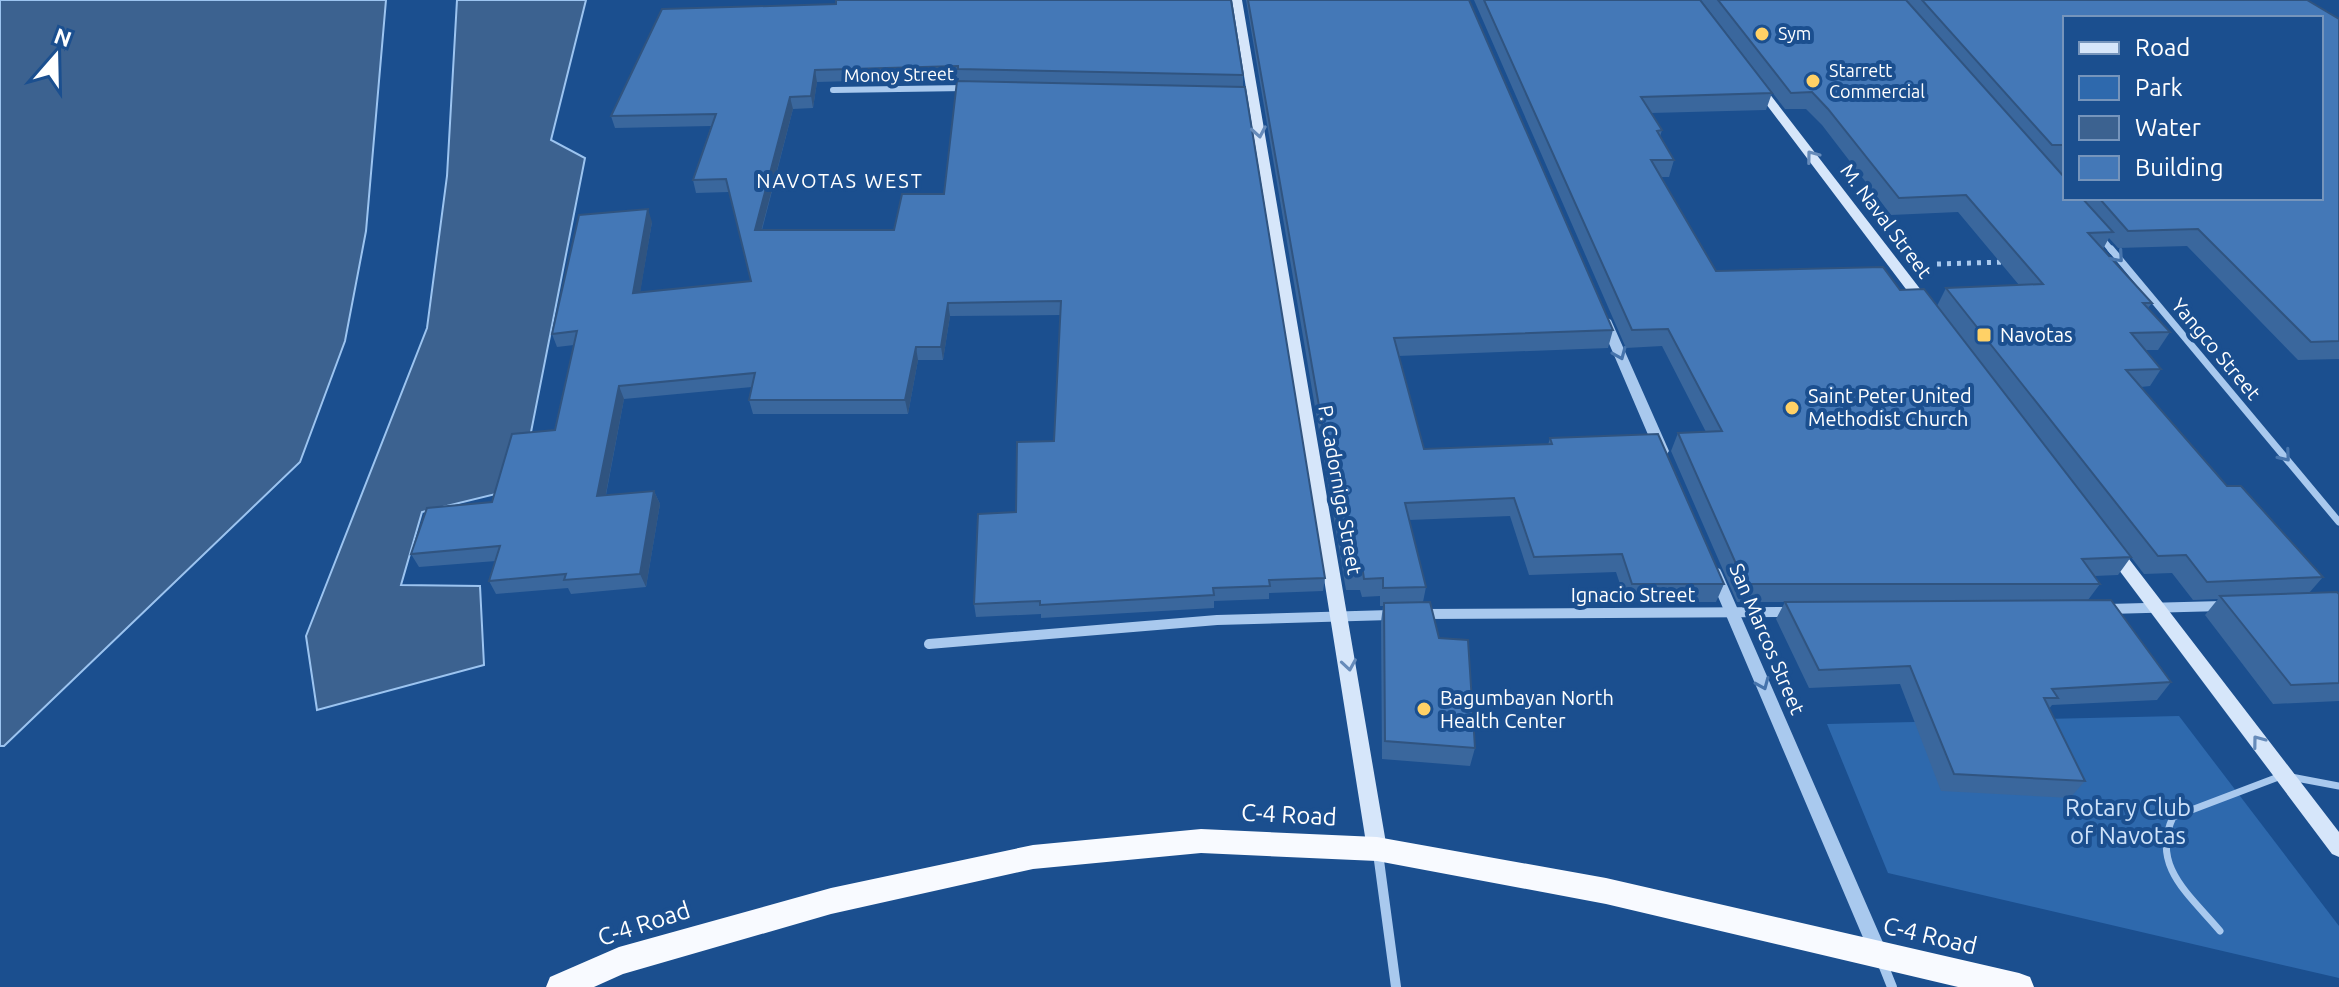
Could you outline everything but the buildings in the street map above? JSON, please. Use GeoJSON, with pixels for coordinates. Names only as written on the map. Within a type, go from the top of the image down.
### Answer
{"type":"FeatureCollection","features":[{"type":"Feature","properties":{"kind":"highway","name":"C-4 Road"},"geometry":{"type":"LineString","coordinates":[[561,987],[619,961],[831,901],[1033,857],[1201,841],[1377,849],[1606,891],[2019,987]]}},
{"type":"Feature","properties":{"kind":"main road","name":"P. Cadorniga Street"},"geometry":{"type":"LineString","coordinates":[[1237,0],[1244,92],[1341,615],[1377,849]]}},
{"type":"Feature","properties":{"kind":"main road","name":"M. Naval Street"},"geometry":{"type":"LineString","coordinates":[[1750,76],[1933,314]]}},
{"type":"Feature","properties":{"kind":"main road"},"geometry":{"type":"LineString","coordinates":[[2101,535],[2339,848]]}},
{"type":"Feature","properties":{"kind":"street","name":"Monoy Street"},"geometry":{"type":"LineString","coordinates":[[833,90],[970,87]]}},
{"type":"Feature","properties":{"kind":"street","name":"Yangco Street"},"geometry":{"type":"LineString","coordinates":[[2094,229],[2339,522]]}},
{"type":"Feature","properties":{"kind":"street"},"geometry":{"type":"LineString","coordinates":[[1600,306],[1669,467]]}},
{"type":"Feature","properties":{"kind":"street","name":"San Marcos Street"},"geometry":{"type":"LineString","coordinates":[[1707,554],[1892,987]]}},
{"type":"Feature","properties":{"kind":"street"},"geometry":{"type":"LineString","coordinates":[[2095,609],[2233,606]]}},
{"type":"Feature","properties":{"kind":"street","name":"Ignacio Street"},"geometry":{"type":"LineString","coordinates":[[1419,614],[1795,612]]}},
{"type":"Feature","properties":{"kind":"street"},"geometry":{"type":"LineString","coordinates":[[929,644],[1092,628],[1305,614],[1403,614]]}},
{"type":"Feature","properties":{"kind":"street","name":"P. Cadorniga Street"},"geometry":{"type":"LineString","coordinates":[[1377,849],[1396,987]]}},
{"type":"Feature","properties":{"kind":"lane"},"geometry":{"type":"LineString","coordinates":[[2220,931],[2169,863],[2164,845],[2173,817],[2283,775],[2339,786]]}},
{"type":"Feature","properties":{"kind":"path"},"geometry":{"type":"LineString","coordinates":[[1895,265],[2015,261]]}},
{"type":"Feature","properties":{"kind":"green space","name":"Rotary Club of Navotas"},"geometry":{"type":"Polygon","coordinates":[[[2179,716],[2339,926],[2339,978],[1888,873],[1827,724],[2179,716]]]}},
{"type":"Feature","properties":{"kind":"water"},"geometry":{"type":"Polygon","coordinates":[[[0,0],[386,0],[366,231],[345,341],[300,462],[4,746],[0,746],[0,0]]]}},
{"type":"Feature","properties":{"kind":"water"},"geometry":{"type":"Polygon","coordinates":[[[457,0],[586,0],[551,140],[585,158],[520,488],[422,512],[401,585],[480,586],[484,665],[317,710],[306,636],[427,328],[447,176],[457,0]]]}},
{"type":"Feature","properties":{"kind":"place","name":"Sym"},"geometry":{"type":"Point","coordinates":[1762,34]}},
{"type":"Feature","properties":{"kind":"place","name":"Starrett Commercial"},"geometry":{"type":"Point","coordinates":[1813,81]}},
{"type":"Feature","properties":{"kind":"place","name":"Navotas"},"geometry":{"type":"Point","coordinates":[1984,335]}},
{"type":"Feature","properties":{"kind":"place","name":"Saint Peter United Methodist Church"},"geometry":{"type":"Point","coordinates":[1792,408]}},
{"type":"Feature","properties":{"kind":"place","name":"Bagumbayan North Health Center"},"geometry":{"type":"Point","coordinates":[1424,709]}},
{"type":"Feature","properties":{"kind":"district","name":"NAVOTAS WEST"},"geometry":{"type":"Point","coordinates":[840,181]}}]}
